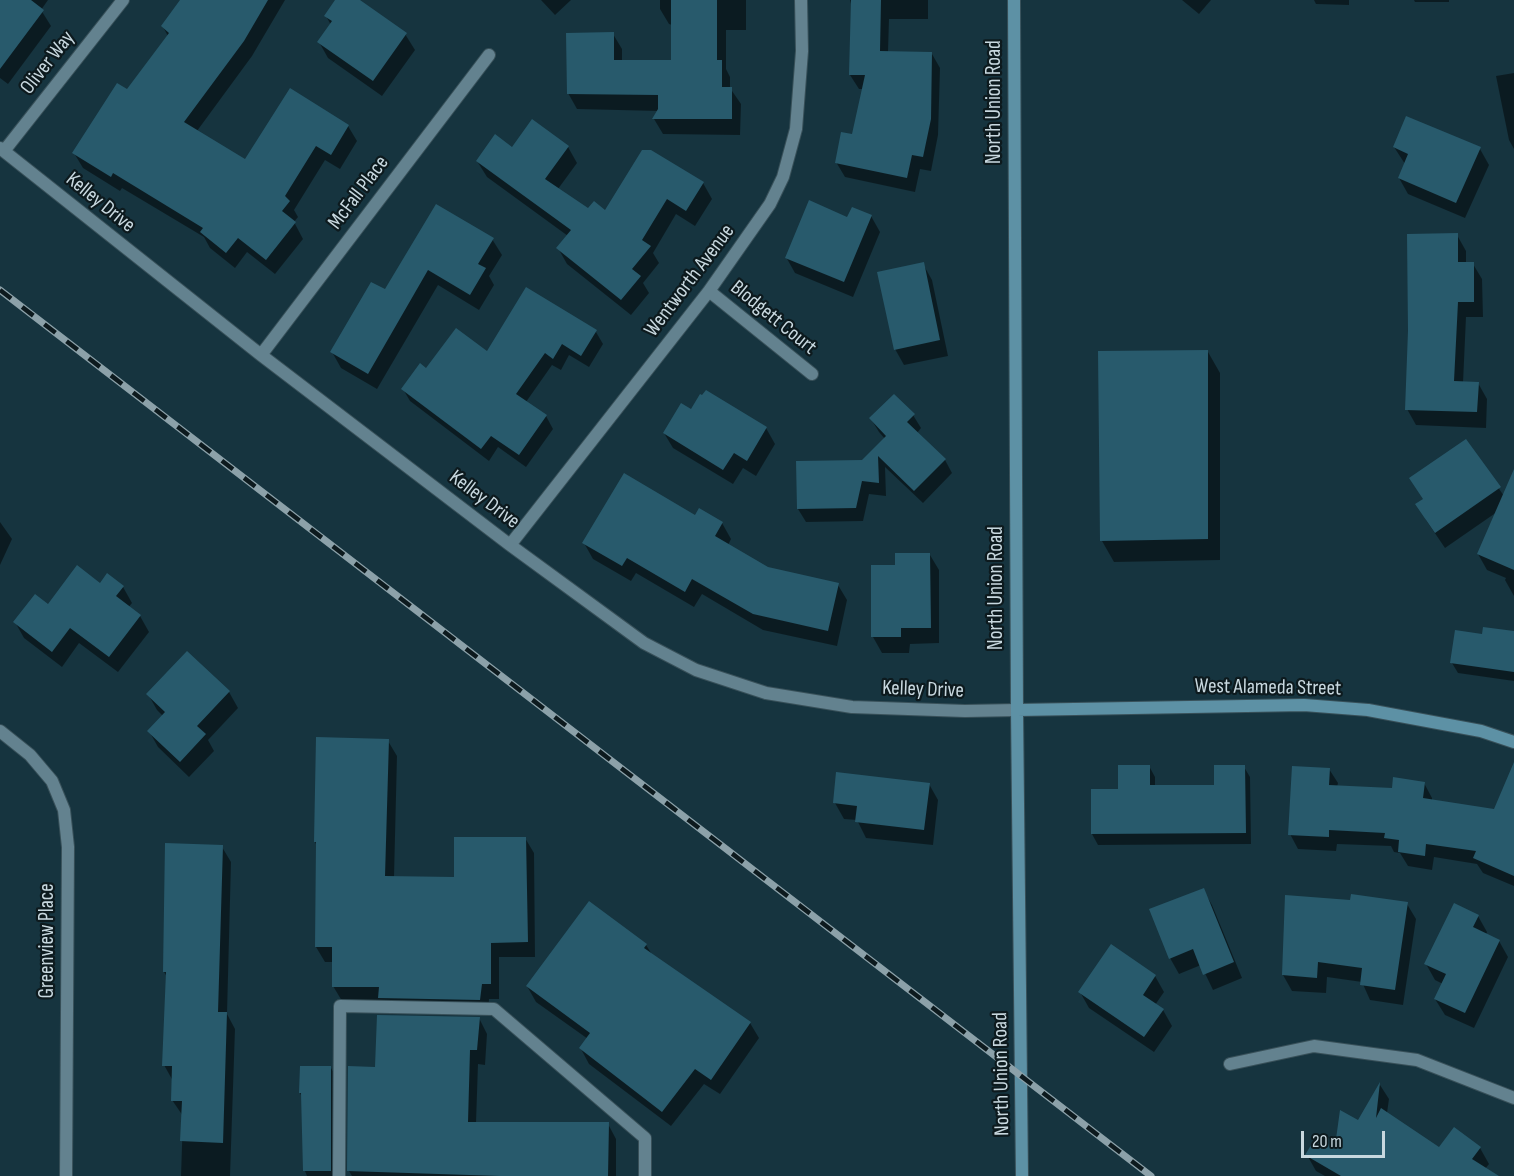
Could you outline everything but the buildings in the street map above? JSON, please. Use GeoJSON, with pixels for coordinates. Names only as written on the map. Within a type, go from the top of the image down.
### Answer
{"type":"FeatureCollection","features":[{"type":"Feature","properties":{"kind":"street","name":"Oliver Way"},"geometry":{"type":"LineString","coordinates":[[2,149],[123,0]]}},
{"type":"Feature","properties":{"kind":"street","name":"Wentworth Avenue"},"geometry":{"type":"LineString","coordinates":[[510,545],[709,291],[770,204],[783,177],[796,129],[802,51],[801,0]]}},
{"type":"Feature","properties":{"kind":"street","name":"North Union Road"},"geometry":{"type":"LineString","coordinates":[[1014,0],[1017,710],[1022,1176]]}},
{"type":"Feature","properties":{"kind":"street","name":"McFall Place"},"geometry":{"type":"LineString","coordinates":[[261,355],[489,55]]}},
{"type":"Feature","properties":{"kind":"street","name":"Kelley Drive"},"geometry":{"type":"LineString","coordinates":[[2,149],[261,355],[510,545],[644,643],[696,670],[766,693],[852,707],[965,711],[1017,710]]}},
{"type":"Feature","properties":{"kind":"street","name":"Blodgett Court"},"geometry":{"type":"LineString","coordinates":[[709,291],[812,374]]}},
{"type":"Feature","properties":{"kind":"street","name":"West Alameda Street"},"geometry":{"type":"LineString","coordinates":[[1017,710],[1304,705],[1380,712],[1481,731],[1514,742]]}},
{"type":"Feature","properties":{"kind":"street","name":"Greenview Place"},"geometry":{"type":"LineString","coordinates":[[0,731],[30,755],[52,781],[64,810],[68,848],[66,1176]]}},
{"type":"Feature","properties":{"kind":"street"},"geometry":{"type":"LineString","coordinates":[[339,1176],[340,1006],[494,1009],[645,1138],[645,1176]]}},
{"type":"Feature","properties":{"kind":"street"},"geometry":{"type":"LineString","coordinates":[[1230,1064],[1314,1046],[1417,1060],[1514,1098]]}},
{"type":"Feature","properties":{"kind":"railway"},"geometry":{"type":"LineString","coordinates":[[0,290],[1151,1176]]}}]}
